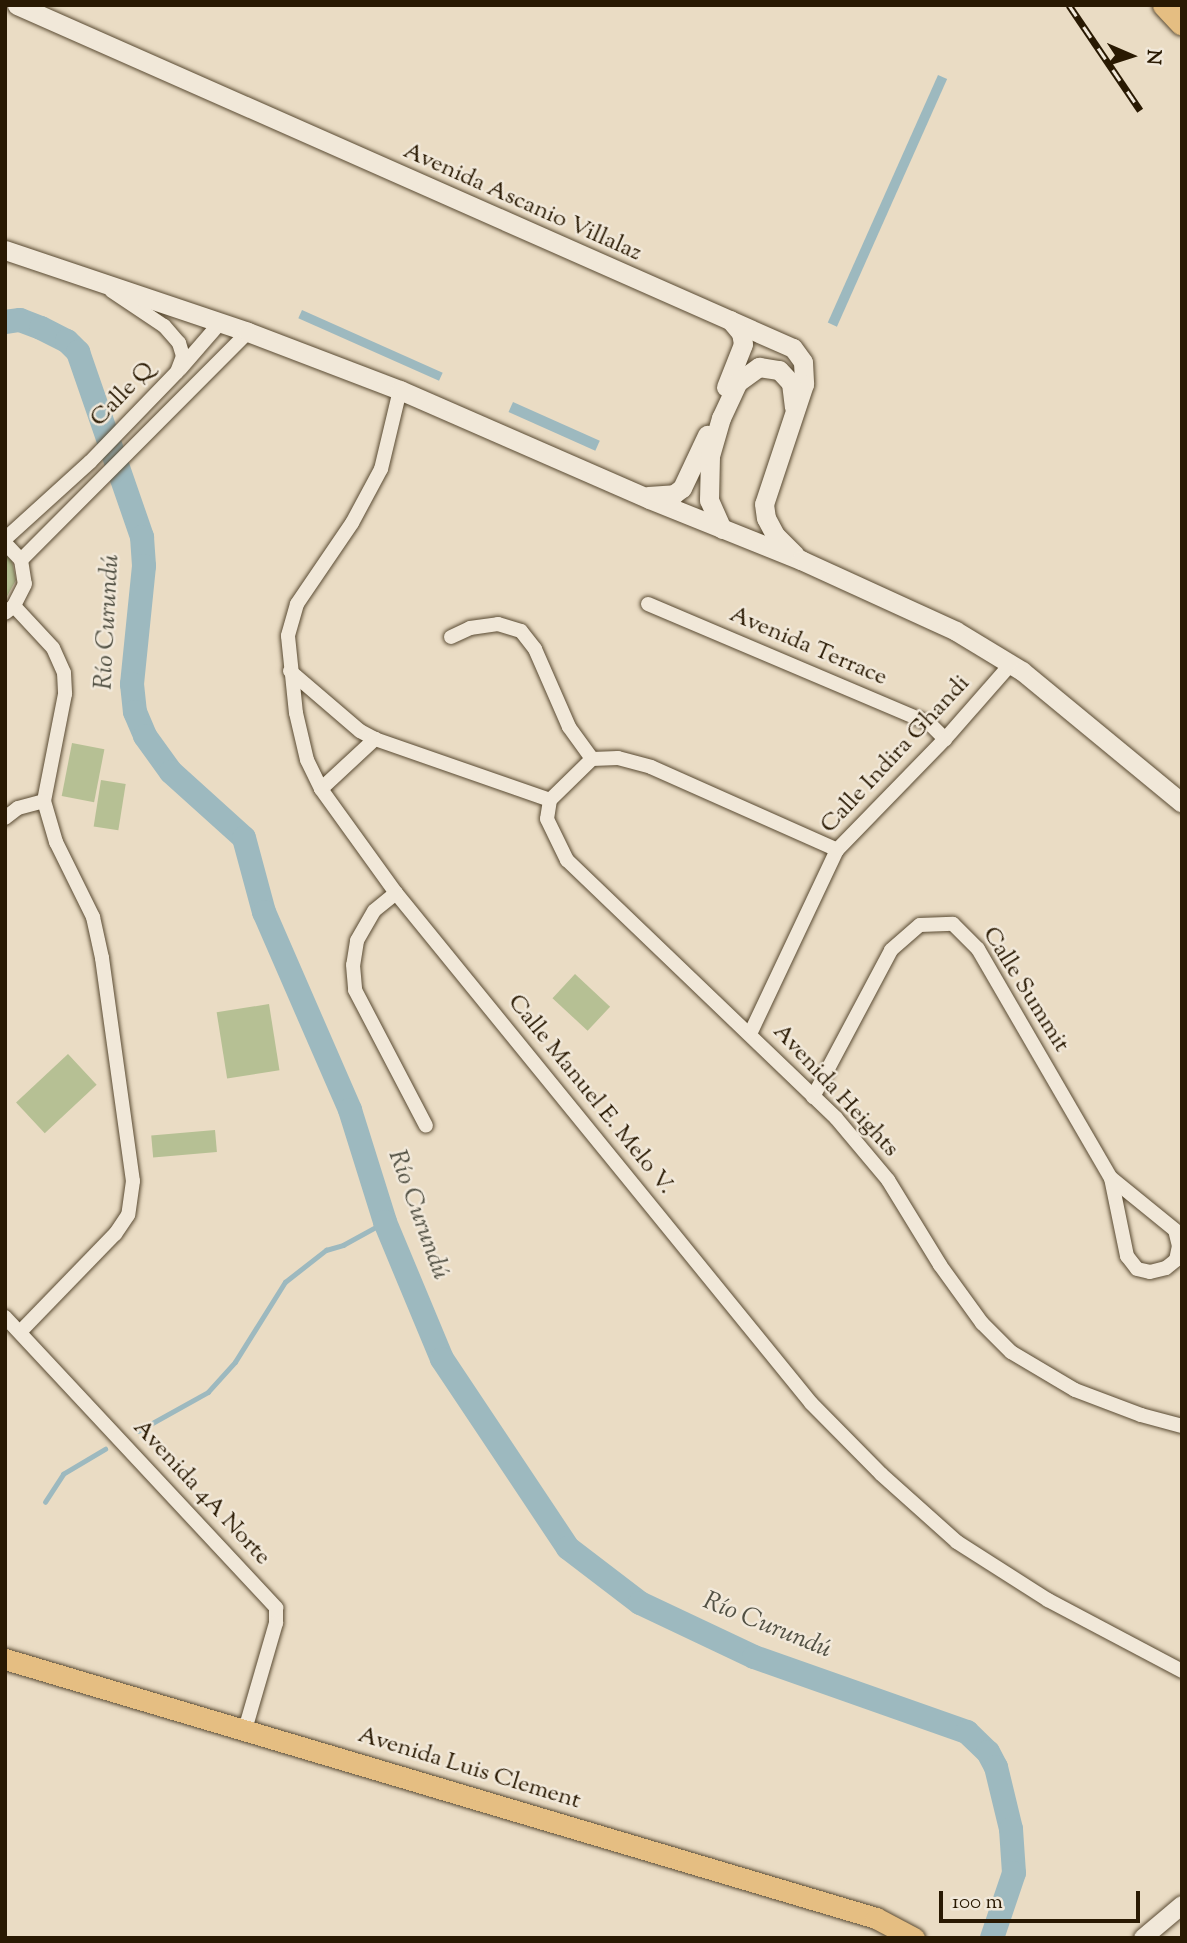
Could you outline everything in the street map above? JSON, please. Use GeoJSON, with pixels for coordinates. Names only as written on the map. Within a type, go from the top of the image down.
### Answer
{"type":"FeatureCollection","features":[{"type":"Feature","properties":{"kind":"highway"},"geometry":{"type":"LineString","coordinates":[[1165,5],[1182,23]]}},
{"type":"Feature","properties":{"kind":"main road","name":"Avenida Ascanio Villalaz"},"geometry":{"type":"LineString","coordinates":[[16,5],[785,342],[800,355],[805,379],[764,504],[775,534],[801,561]]}},
{"type":"Feature","properties":{"kind":"main road","name":"Avenida Ascanio Villalaz"},"geometry":{"type":"LineString","coordinates":[[5,250],[248,332],[400,390],[643,496],[801,561],[956,631],[1011,664],[1182,803]]}},
{"type":"Feature","properties":{"kind":"main road"},"geometry":{"type":"LineString","coordinates":[[643,496],[677,493],[689,477],[742,348],[741,333],[730,319]]}},
{"type":"Feature","properties":{"kind":"main road"},"geometry":{"type":"LineString","coordinates":[[722,529],[709,500],[710,456],[721,418],[738,382],[760,367],[782,372],[792,387],[794,415]]}},
{"type":"Feature","properties":{"kind":"main road","name":"Avenida Luis Clement"},"geometry":{"type":"LineString","coordinates":[[5,1659],[876,1918],[914,1938]]}},
{"type":"Feature","properties":{"kind":"street","name":"Calle Q"},"geometry":{"type":"LineString","coordinates":[[5,541],[128,424],[177,372],[183,356],[179,343],[164,326],[99,282]]}},
{"type":"Feature","properties":{"kind":"street"},"geometry":{"type":"LineString","coordinates":[[177,372],[220,323]]}},
{"type":"Feature","properties":{"kind":"street","name":"Calle Q"},"geometry":{"type":"LineString","coordinates":[[21,560],[248,332]]}},
{"type":"Feature","properties":{"kind":"street","name":"Calle Manuel E. Melo V."},"geometry":{"type":"LineString","coordinates":[[400,390],[382,469],[352,523],[297,604],[288,636],[290,671],[307,760],[321,789],[396,893],[811,1402],[881,1474],[957,1542],[1048,1600],[1182,1671]]}},
{"type":"Feature","properties":{"kind":"street"},"geometry":{"type":"LineString","coordinates":[[5,541],[21,560],[25,584],[10,609],[53,648],[64,673],[65,694],[44,801],[56,842],[91,912],[102,958],[133,1181],[128,1215],[116,1234],[20,1332]]}},
{"type":"Feature","properties":{"kind":"street","name":"Avenida Terrace"},"geometry":{"type":"LineString","coordinates":[[649,604],[929,723],[945,739]]}},
{"type":"Feature","properties":{"kind":"street"},"geometry":{"type":"LineString","coordinates":[[451,637],[470,628],[498,624],[521,631],[535,649],[569,727],[592,759]]}},
{"type":"Feature","properties":{"kind":"street","name":"Calle Indira Ghandi"},"geometry":{"type":"LineString","coordinates":[[750,1034],[837,850],[945,739],[1011,664]]}},
{"type":"Feature","properties":{"kind":"street"},"geometry":{"type":"LineString","coordinates":[[290,671],[360,731],[375,740],[550,800],[592,759],[618,758],[651,767],[837,850]]}},
{"type":"Feature","properties":{"kind":"street"},"geometry":{"type":"LineString","coordinates":[[321,789],[375,740]]}},
{"type":"Feature","properties":{"kind":"street","name":"Avenida Heights"},"geometry":{"type":"LineString","coordinates":[[550,800],[547,819],[568,860],[836,1118],[888,1180],[940,1265],[982,1323],[1011,1352],[1075,1390],[1140,1415],[1182,1426]]}},
{"type":"Feature","properties":{"kind":"street"},"geometry":{"type":"LineString","coordinates":[[5,818],[18,808],[44,801]]}},
{"type":"Feature","properties":{"kind":"street"},"geometry":{"type":"LineString","coordinates":[[396,893],[374,911],[357,942],[353,965],[355,990],[426,1126]]}},
{"type":"Feature","properties":{"kind":"street","name":"Calle Summit"},"geometry":{"type":"LineString","coordinates":[[813,1097],[891,950],[920,925],[953,924],[978,949],[1111,1178]]}},
{"type":"Feature","properties":{"kind":"street"},"geometry":{"type":"LineString","coordinates":[[1111,1178],[1175,1230],[1179,1246],[1176,1260],[1166,1268],[1150,1272],[1137,1269],[1128,1256],[1111,1178]]}},
{"type":"Feature","properties":{"kind":"street","name":"Avenida 4A Norte"},"geometry":{"type":"LineString","coordinates":[[5,1317],[276,1608],[276,1623],[245,1730]]}},
{"type":"Feature","properties":{"kind":"street"},"geometry":{"type":"LineString","coordinates":[[1143,1938],[1182,1905]]}},
{"type":"Feature","properties":{"kind":"green space"},"geometry":{"type":"Polygon","coordinates":[[[5,554],[12,561],[16,580],[5,600],[5,554]]]}},
{"type":"Feature","properties":{"kind":"green space"},"geometry":{"type":"Polygon","coordinates":[[[72,743],[104,749],[94,802],[62,796],[72,743]]]}},
{"type":"Feature","properties":{"kind":"green space"},"geometry":{"type":"Polygon","coordinates":[[[101,780],[126,784],[118,830],[94,826],[101,780]]]}},
{"type":"Feature","properties":{"kind":"green space"},"geometry":{"type":"Polygon","coordinates":[[[575,974],[610,1007],[588,1031],[552,998],[575,974]]]}},
{"type":"Feature","properties":{"kind":"green space"},"geometry":{"type":"Polygon","coordinates":[[[269,1004],[279,1070],[227,1078],[217,1012],[269,1004]]]}},
{"type":"Feature","properties":{"kind":"green space"},"geometry":{"type":"Polygon","coordinates":[[[68,1054],[97,1085],[45,1133],[16,1102],[68,1054]]]}},
{"type":"Feature","properties":{"kind":"green space"},"geometry":{"type":"Polygon","coordinates":[[[215,1130],[217,1152],[153,1157],[151,1136],[215,1130]]]}},
{"type":"Feature","properties":{"kind":"water"},"geometry":{"type":"Polygon","coordinates":[[[938,75],[947,79],[837,327],[828,323],[938,75]]]}},
{"type":"Feature","properties":{"kind":"water"},"geometry":{"type":"Polygon","coordinates":[[[302,310],[443,373],[439,381],[298,318],[302,310]]]}},
{"type":"Feature","properties":{"kind":"water"},"geometry":{"type":"Polygon","coordinates":[[[513,402],[600,441],[595,451],[509,412],[513,402]]]}},
{"type":"Feature","properties":{"kind":"waterway","name":"Río Curundú"},"geometry":{"type":"LineString","coordinates":[[5,322],[20,320],[41,328],[67,341],[78,352],[142,537],[144,566],[132,684],[135,712],[145,736],[171,772],[244,838],[264,912],[350,1110],[385,1222],[442,1359],[568,1548],[640,1603],[754,1657],[967,1732],[988,1752],[996,1767],[1011,1829],[1014,1873],[992,1938]]}},
{"type":"Feature","properties":{"kind":"waterway"},"geometry":{"type":"LineString","coordinates":[[138,1431],[208,1392],[235,1362],[285,1282],[326,1250],[343,1245],[385,1222]]}},
{"type":"Feature","properties":{"kind":"waterway"},"geometry":{"type":"LineString","coordinates":[[45,1502],[63,1474],[105,1449]]}},
{"type":"Feature","properties":{"kind":"railway"},"geometry":{"type":"LineString","coordinates":[[1069,5],[1140,110]]}}]}
